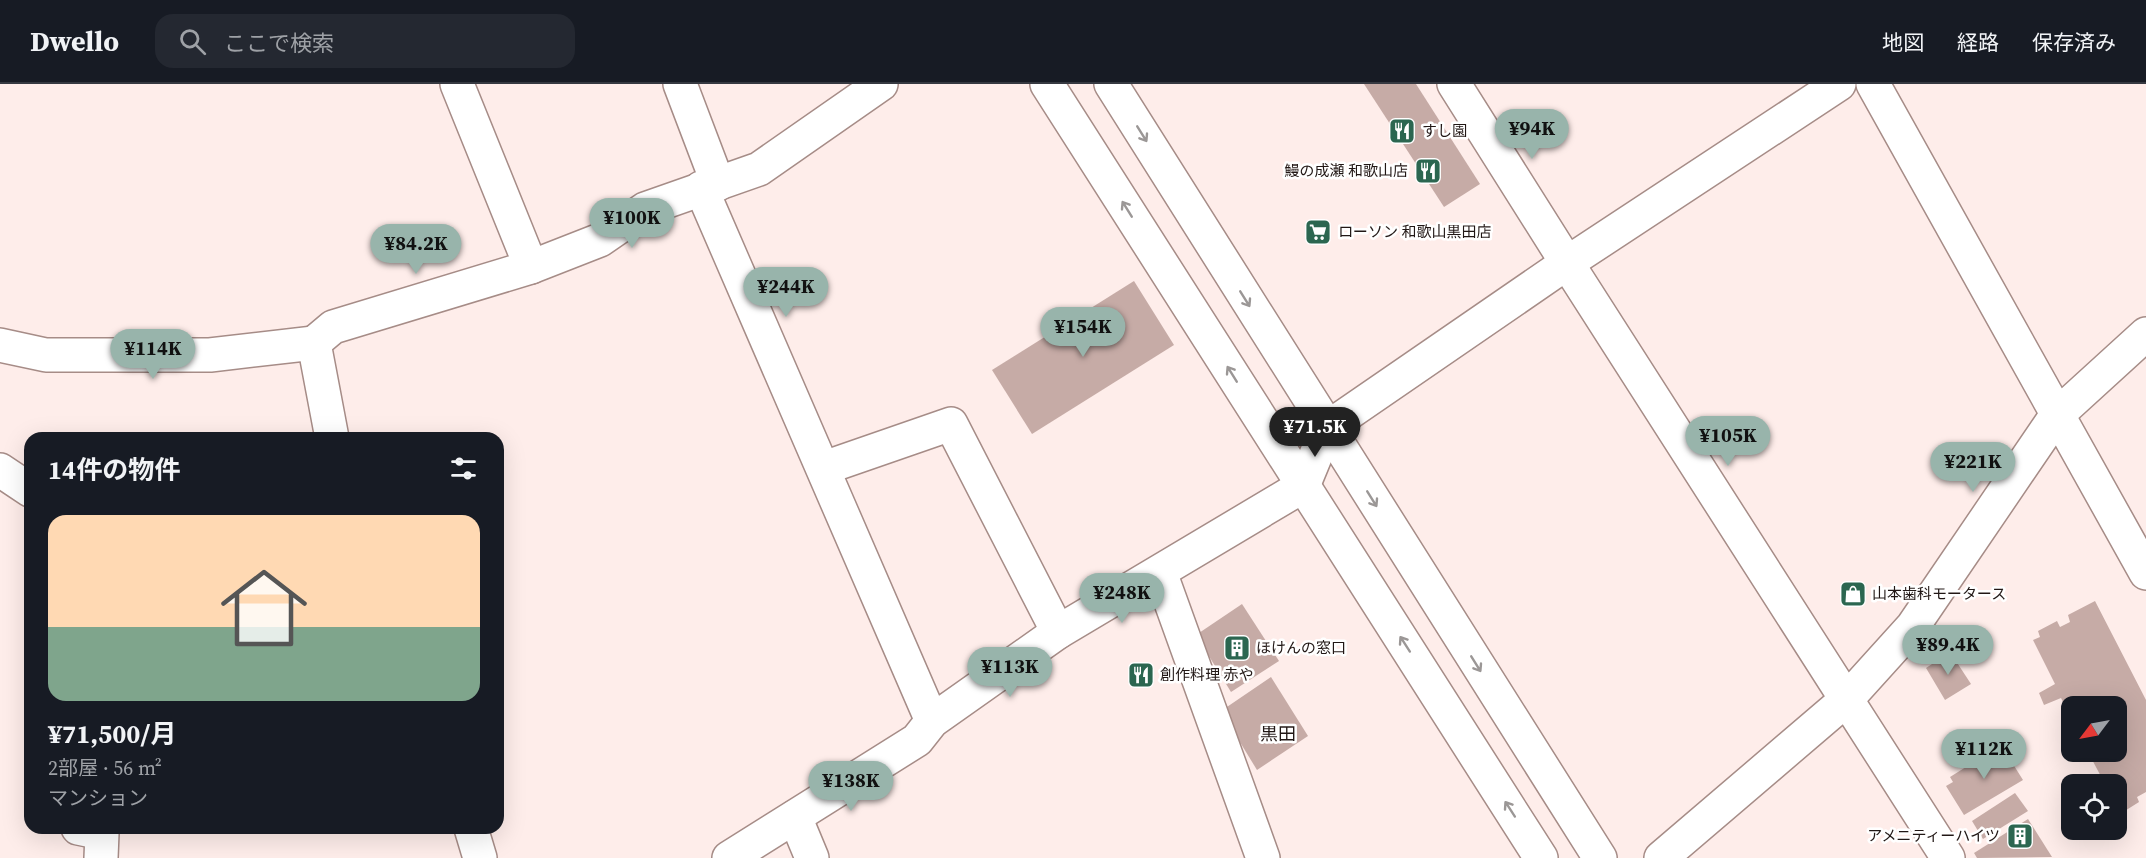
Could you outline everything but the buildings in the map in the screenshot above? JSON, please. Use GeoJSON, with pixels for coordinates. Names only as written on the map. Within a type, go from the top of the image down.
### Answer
{"type":"FeatureCollection","features":[{"type":"Feature","properties":{"kind":"street"},"geometry":{"type":"LineString","coordinates":[[457,84],[531,267]]}},
{"type":"Feature","properties":{"kind":"street"},"geometry":{"type":"LineString","coordinates":[[680,84],[709,186],[824,468],[932,721]]}},
{"type":"Feature","properties":{"kind":"street"},"geometry":{"type":"LineString","coordinates":[[0,346],[46,355],[210,355],[314,343],[333,327],[531,267],[600,240],[645,209],[759,169],[881,84]]}},
{"type":"Feature","properties":{"kind":"street"},"geometry":{"type":"LineString","coordinates":[[1047,84],[1541,858]]}},
{"type":"Feature","properties":{"kind":"street"},"geometry":{"type":"LineString","coordinates":[[1111,84],[1600,858]]}},
{"type":"Feature","properties":{"kind":"street"},"geometry":{"type":"LineString","coordinates":[[1454,84],[1948,858]]}},
{"type":"Feature","properties":{"kind":"street"},"geometry":{"type":"LineString","coordinates":[[729,858],[917,740],[932,721],[1058,633],[1303,486],[1327,428],[1567,263],[1839,84]]}},
{"type":"Feature","properties":{"kind":"street"},"geometry":{"type":"LineString","coordinates":[[1873,84],[2056,416],[2146,573]]}},
{"type":"Feature","properties":{"kind":"street"},"geometry":{"type":"LineString","coordinates":[[1661,858],[1847,699],[1913,626],[2056,416],[2146,333]]}},
{"type":"Feature","properties":{"kind":"street"},"geometry":{"type":"LineString","coordinates":[[314,343],[331,432]]}},
{"type":"Feature","properties":{"kind":"street"},"geometry":{"type":"LineString","coordinates":[[824,468],[951,424],[1058,633]]}},
{"type":"Feature","properties":{"kind":"street"},"geometry":{"type":"LineString","coordinates":[[0,470],[24,486]]}},
{"type":"Feature","properties":{"kind":"street"},"geometry":{"type":"LineString","coordinates":[[1160,572],[1263,858]]}},
{"type":"Feature","properties":{"kind":"street"},"geometry":{"type":"LineString","coordinates":[[795,817],[812,858]]}},
{"type":"Feature","properties":{"kind":"street"},"geometry":{"type":"LineString","coordinates":[[101,858],[102,834]]}},
{"type":"Feature","properties":{"kind":"street"},"geometry":{"type":"LineString","coordinates":[[473,834],[480,858]]}},
{"type":"Feature","properties":{"kind":"place","name":"すし園"},"geometry":{"type":"Point","coordinates":[1402,131]}},
{"type":"Feature","properties":{"kind":"place","name":"鰻の成瀬 和歌山店"},"geometry":{"type":"Point","coordinates":[1428,171]}},
{"type":"Feature","properties":{"kind":"place","name":"ローソン 和歌山黒田店"},"geometry":{"type":"Point","coordinates":[1318,232]}},
{"type":"Feature","properties":{"kind":"place","name":"山本歯科モータース"},"geometry":{"type":"Point","coordinates":[1853,594]}},
{"type":"Feature","properties":{"kind":"place","name":"ほけんの窓口"},"geometry":{"type":"Point","coordinates":[1237,648]}},
{"type":"Feature","properties":{"kind":"place","name":"創作料理 赤や"},"geometry":{"type":"Point","coordinates":[1141,675]}},
{"type":"Feature","properties":{"kind":"place","name":"アメニティーハイツ"},"geometry":{"type":"Point","coordinates":[2020,836]}},
{"type":"Feature","properties":{"kind":"district","name":"黒田"},"geometry":{"type":"Point","coordinates":[1278,734]}}]}
